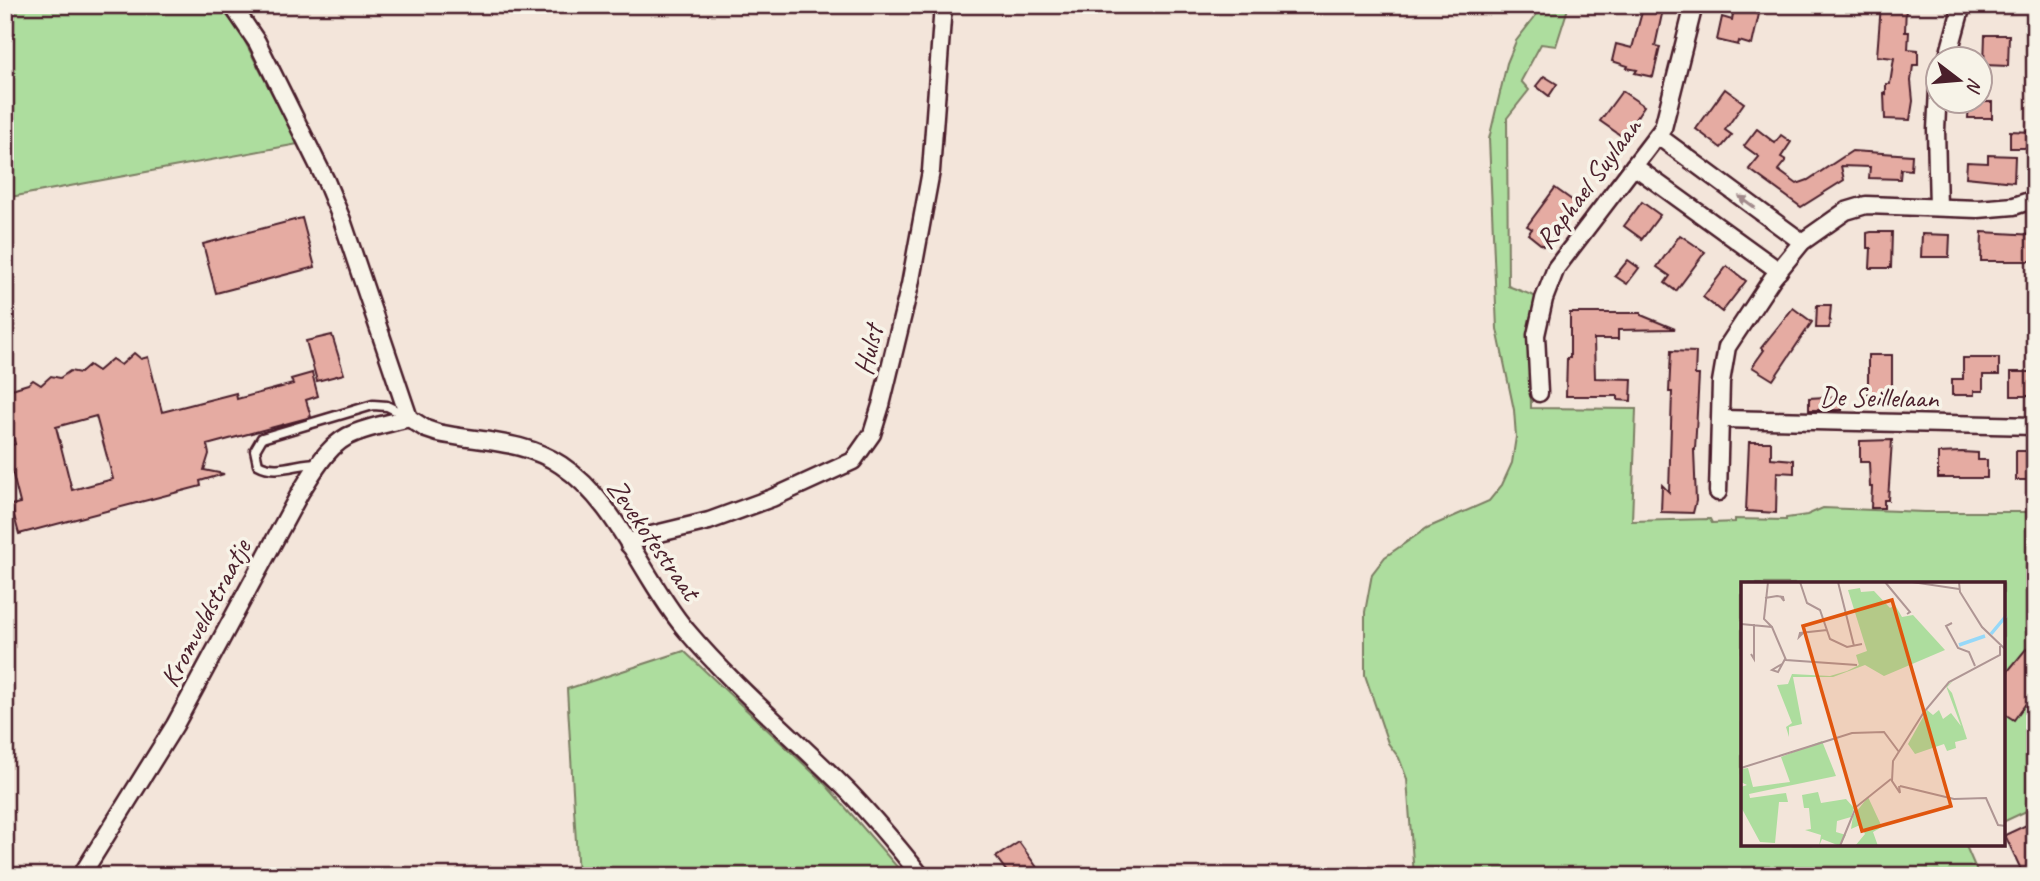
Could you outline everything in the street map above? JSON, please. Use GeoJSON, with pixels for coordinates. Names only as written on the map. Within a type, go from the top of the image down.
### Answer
{"type":"FeatureCollection","features":[{"type":"Feature","properties":{"kind":"street"},"geometry":{"type":"LineString","coordinates":[[232,5],[257,42],[326,181],[346,231],[409,418]]}},
{"type":"Feature","properties":{"kind":"street","name":"Hulst"},"geometry":{"type":"LineString","coordinates":[[629,545],[639,538],[709,521],[772,498],[853,461],[872,434],[910,285],[930,171],[943,5]]}},
{"type":"Feature","properties":{"kind":"street","name":"Raphael Suylaan"},"geometry":{"type":"LineString","coordinates":[[1539,393],[1536,335],[1556,268],[1663,128],[1694,5]]}},
{"type":"Feature","properties":{"kind":"street"},"geometry":{"type":"LineString","coordinates":[[1951,46],[1962,5]]}},
{"type":"Feature","properties":{"kind":"street"},"geometry":{"type":"LineString","coordinates":[[1937,116],[1938,207]]}},
{"type":"Feature","properties":{"kind":"street"},"geometry":{"type":"LineString","coordinates":[[1658,136],[1802,242]]}},
{"type":"Feature","properties":{"kind":"street"},"geometry":{"type":"LineString","coordinates":[[1634,166],[1779,271]]}},
{"type":"Feature","properties":{"kind":"street"},"geometry":{"type":"LineString","coordinates":[[1718,492],[1721,382],[1727,347],[1802,242],[1846,211],[1866,205],[1978,209],[2014,206],[2035,199]]}},
{"type":"Feature","properties":{"kind":"street","name":"Kromveldstraatje"},"geometry":{"type":"LineString","coordinates":[[81,876],[181,714],[300,493],[319,463],[342,440],[354,433],[409,418]]}},
{"type":"Feature","properties":{"kind":"street","name":"Zevekotestraat"},"geometry":{"type":"LineString","coordinates":[[409,418],[438,433],[530,449],[554,460],[580,480],[604,507],[683,626],[709,656],[849,793],[921,876]]}},
{"type":"Feature","properties":{"kind":"street","name":"De Seillelaan"},"geometry":{"type":"LineString","coordinates":[[1722,419],[2035,426]]}},
{"type":"Feature","properties":{"kind":"lane"},"geometry":{"type":"LineString","coordinates":[[319,463],[306,462],[278,469],[264,468],[258,464],[255,450],[262,438],[373,405],[387,405],[409,418]]}},
{"type":"Feature","properties":{"kind":"green space"},"geometry":{"type":"Polygon","coordinates":[[[41,5],[219,5],[240,32],[298,144],[5,198],[5,12],[41,5]]]}},
{"type":"Feature","properties":{"kind":"green space"},"geometry":{"type":"Polygon","coordinates":[[[1544,5],[1569,5],[1556,46],[1541,44],[1521,81],[1529,90],[1507,118],[1508,286],[1537,297],[1530,319],[1531,408],[1636,409],[1632,521],[1710,519],[1712,523],[1735,522],[1735,519],[1786,520],[1823,508],[2035,512],[2035,807],[2005,821],[2005,582],[1741,582],[1741,846],[1966,846],[1979,876],[1414,876],[1407,779],[1399,758],[1388,743],[1365,675],[1365,612],[1372,574],[1385,557],[1427,528],[1489,501],[1502,485],[1512,463],[1516,437],[1514,410],[1497,329],[1489,139],[1507,63],[1516,41],[1544,5]]]}},
{"type":"Feature","properties":{"kind":"green space"},"geometry":{"type":"Polygon","coordinates":[[[684,651],[826,785],[905,876],[578,876],[567,689],[684,651]]]}},
{"type":"Feature","properties":{"kind":"building"},"geometry":{"type":"Polygon","coordinates":[[[1644,5],[1664,5],[1655,46],[1660,47],[1653,77],[1635,73],[1637,70],[1612,61],[1616,44],[1632,48],[1644,5]]]}},
{"type":"Feature","properties":{"kind":"building"},"geometry":{"type":"Polygon","coordinates":[[[1881,5],[1906,5],[1905,32],[1909,32],[1908,49],[1918,50],[1918,65],[1913,65],[1911,81],[1913,101],[1910,120],[1885,119],[1884,93],[1886,94],[1886,84],[1890,84],[1894,58],[1877,56],[1881,5]]]}},
{"type":"Feature","properties":{"kind":"building"},"geometry":{"type":"Polygon","coordinates":[[[1734,8],[1759,14],[1752,45],[1739,41],[1738,45],[1717,40],[1722,17],[1732,20],[1734,8]]]}},
{"type":"Feature","properties":{"kind":"building"},"geometry":{"type":"Polygon","coordinates":[[[1985,35],[2009,35],[2008,66],[1994,65],[1994,46],[1985,46],[1985,35]]]}},
{"type":"Feature","properties":{"kind":"building"},"geometry":{"type":"Polygon","coordinates":[[[1544,76],[1557,84],[1549,96],[1536,86],[1544,76]]]}},
{"type":"Feature","properties":{"kind":"building"},"geometry":{"type":"Polygon","coordinates":[[[1725,89],[1744,103],[1725,130],[1732,135],[1721,148],[1696,129],[1725,89]]]}},
{"type":"Feature","properties":{"kind":"building"},"geometry":{"type":"Polygon","coordinates":[[[1622,91],[1644,106],[1623,137],[1600,121],[1622,91]]]}},
{"type":"Feature","properties":{"kind":"building"},"geometry":{"type":"Polygon","coordinates":[[[1968,116],[1992,116],[1992,118],[1968,116]]]}},
{"type":"Feature","properties":{"kind":"building"},"geometry":{"type":"Polygon","coordinates":[[[1757,129],[1775,143],[1781,135],[1791,142],[1781,157],[1786,160],[1778,170],[1797,184],[1808,180],[1852,151],[1912,155],[1911,170],[1901,169],[1900,179],[1869,178],[1870,167],[1841,166],[1844,180],[1801,207],[1749,169],[1759,157],[1744,146],[1757,129]]]}},
{"type":"Feature","properties":{"kind":"building"},"geometry":{"type":"Polygon","coordinates":[[[2010,131],[2032,132],[2031,148],[2010,148],[2010,131]]]}},
{"type":"Feature","properties":{"kind":"building"},"geometry":{"type":"Polygon","coordinates":[[[1988,155],[2015,156],[2014,182],[1966,177],[1967,162],[1988,163],[1988,155]]]}},
{"type":"Feature","properties":{"kind":"building"},"geometry":{"type":"Polygon","coordinates":[[[1555,188],[1576,203],[1543,246],[1528,234],[1532,229],[1527,226],[1555,188]]]}},
{"type":"Feature","properties":{"kind":"building"},"geometry":{"type":"Polygon","coordinates":[[[1642,202],[1660,215],[1642,239],[1624,226],[1642,202]]]}},
{"type":"Feature","properties":{"kind":"building"},"geometry":{"type":"Polygon","coordinates":[[[302,218],[315,267],[216,293],[203,244],[302,218]]]}},
{"type":"Feature","properties":{"kind":"building"},"geometry":{"type":"Polygon","coordinates":[[[1892,232],[1891,268],[1870,268],[1871,248],[1867,248],[1867,233],[1892,232]]]}},
{"type":"Feature","properties":{"kind":"building"},"geometry":{"type":"Polygon","coordinates":[[[1982,232],[2035,235],[2035,261],[1981,261],[1982,232]]]}},
{"type":"Feature","properties":{"kind":"building"},"geometry":{"type":"Polygon","coordinates":[[[1922,234],[1950,235],[1949,257],[1921,257],[1922,234]]]}},
{"type":"Feature","properties":{"kind":"building"},"geometry":{"type":"Polygon","coordinates":[[[1680,235],[1705,252],[1676,291],[1665,283],[1670,276],[1657,267],[1680,235]]]}},
{"type":"Feature","properties":{"kind":"building"},"geometry":{"type":"Polygon","coordinates":[[[1628,260],[1639,268],[1627,284],[1615,276],[1628,260]]]}},
{"type":"Feature","properties":{"kind":"building"},"geometry":{"type":"Polygon","coordinates":[[[1727,266],[1746,281],[1722,312],[1703,297],[1727,266]]]}},
{"type":"Feature","properties":{"kind":"building"},"geometry":{"type":"Polygon","coordinates":[[[1817,305],[1831,305],[1829,328],[1816,328],[1817,305]]]}},
{"type":"Feature","properties":{"kind":"building"},"geometry":{"type":"Polygon","coordinates":[[[1793,308],[1812,322],[1773,380],[1752,367],[1764,350],[1761,348],[1793,308]]]}},
{"type":"Feature","properties":{"kind":"building"},"geometry":{"type":"Polygon","coordinates":[[[1570,313],[1641,313],[1675,329],[1618,330],[1618,339],[1594,339],[1595,378],[1632,379],[1631,401],[1618,400],[1618,396],[1566,396],[1567,358],[1570,358],[1570,313]]]}},
{"type":"Feature","properties":{"kind":"building"},"geometry":{"type":"Polygon","coordinates":[[[332,335],[344,374],[317,381],[306,341],[332,335]]]}},
{"type":"Feature","properties":{"kind":"building"},"geometry":{"type":"Polygon","coordinates":[[[1671,351],[1696,352],[1695,375],[1699,375],[1694,450],[1696,501],[1693,513],[1661,512],[1662,485],[1669,492],[1671,351]]]}},
{"type":"Feature","properties":{"kind":"building"},"geometry":{"type":"Polygon","coordinates":[[[134,353],[141,359],[148,357],[162,412],[236,393],[237,399],[293,384],[291,379],[312,373],[318,396],[306,400],[311,417],[207,445],[209,454],[204,470],[224,474],[200,481],[201,486],[19,534],[11,505],[20,503],[6,447],[15,444],[5,410],[5,391],[33,380],[41,385],[51,376],[60,378],[70,371],[80,373],[89,365],[98,371],[112,359],[121,365],[134,353]],[[96,416],[56,427],[72,490],[113,479],[96,416]]]}},
{"type":"Feature","properties":{"kind":"building"},"geometry":{"type":"Polygon","coordinates":[[[1868,355],[1892,355],[1892,403],[1868,403],[1868,355]]]}},
{"type":"Feature","properties":{"kind":"building"},"geometry":{"type":"Polygon","coordinates":[[[1963,358],[1999,358],[1999,375],[1983,375],[1983,391],[1974,391],[1974,395],[1952,395],[1952,379],[1963,379],[1963,358]]]}},
{"type":"Feature","properties":{"kind":"building"},"geometry":{"type":"Polygon","coordinates":[[[2011,372],[2035,372],[2035,396],[2011,396],[2011,372]]]}},
{"type":"Feature","properties":{"kind":"building"},"geometry":{"type":"Polygon","coordinates":[[[1842,396],[1842,410],[1809,410],[1809,398],[1842,396]]]}},
{"type":"Feature","properties":{"kind":"building"},"geometry":{"type":"Polygon","coordinates":[[[1892,440],[1888,500],[1884,500],[1884,508],[1871,508],[1869,462],[1860,462],[1860,441],[1892,440]]]}},
{"type":"Feature","properties":{"kind":"building"},"geometry":{"type":"Polygon","coordinates":[[[1749,442],[1771,442],[1771,458],[1794,460],[1794,473],[1777,472],[1776,513],[1746,511],[1749,442]]]}},
{"type":"Feature","properties":{"kind":"building"},"geometry":{"type":"Polygon","coordinates":[[[2016,451],[2035,451],[2035,480],[2016,480],[2016,451]]]}},
{"type":"Feature","properties":{"kind":"building"},"geometry":{"type":"Polygon","coordinates":[[[1938,453],[1978,453],[1978,460],[1987,460],[1987,478],[1938,478],[1938,453]]]}},
{"type":"Feature","properties":{"kind":"building"},"geometry":{"type":"Polygon","coordinates":[[[2026,649],[2035,655],[2035,691],[2014,720],[2005,714],[2005,675],[2026,649]]]}},
{"type":"Feature","properties":{"kind":"building"},"geometry":{"type":"Polygon","coordinates":[[[2035,821],[2035,876],[2024,876],[2005,835],[2035,821]]]}},
{"type":"Feature","properties":{"kind":"building"},"geometry":{"type":"Polygon","coordinates":[[[1019,842],[1043,876],[1010,876],[996,857],[1019,842]]]}}]}
